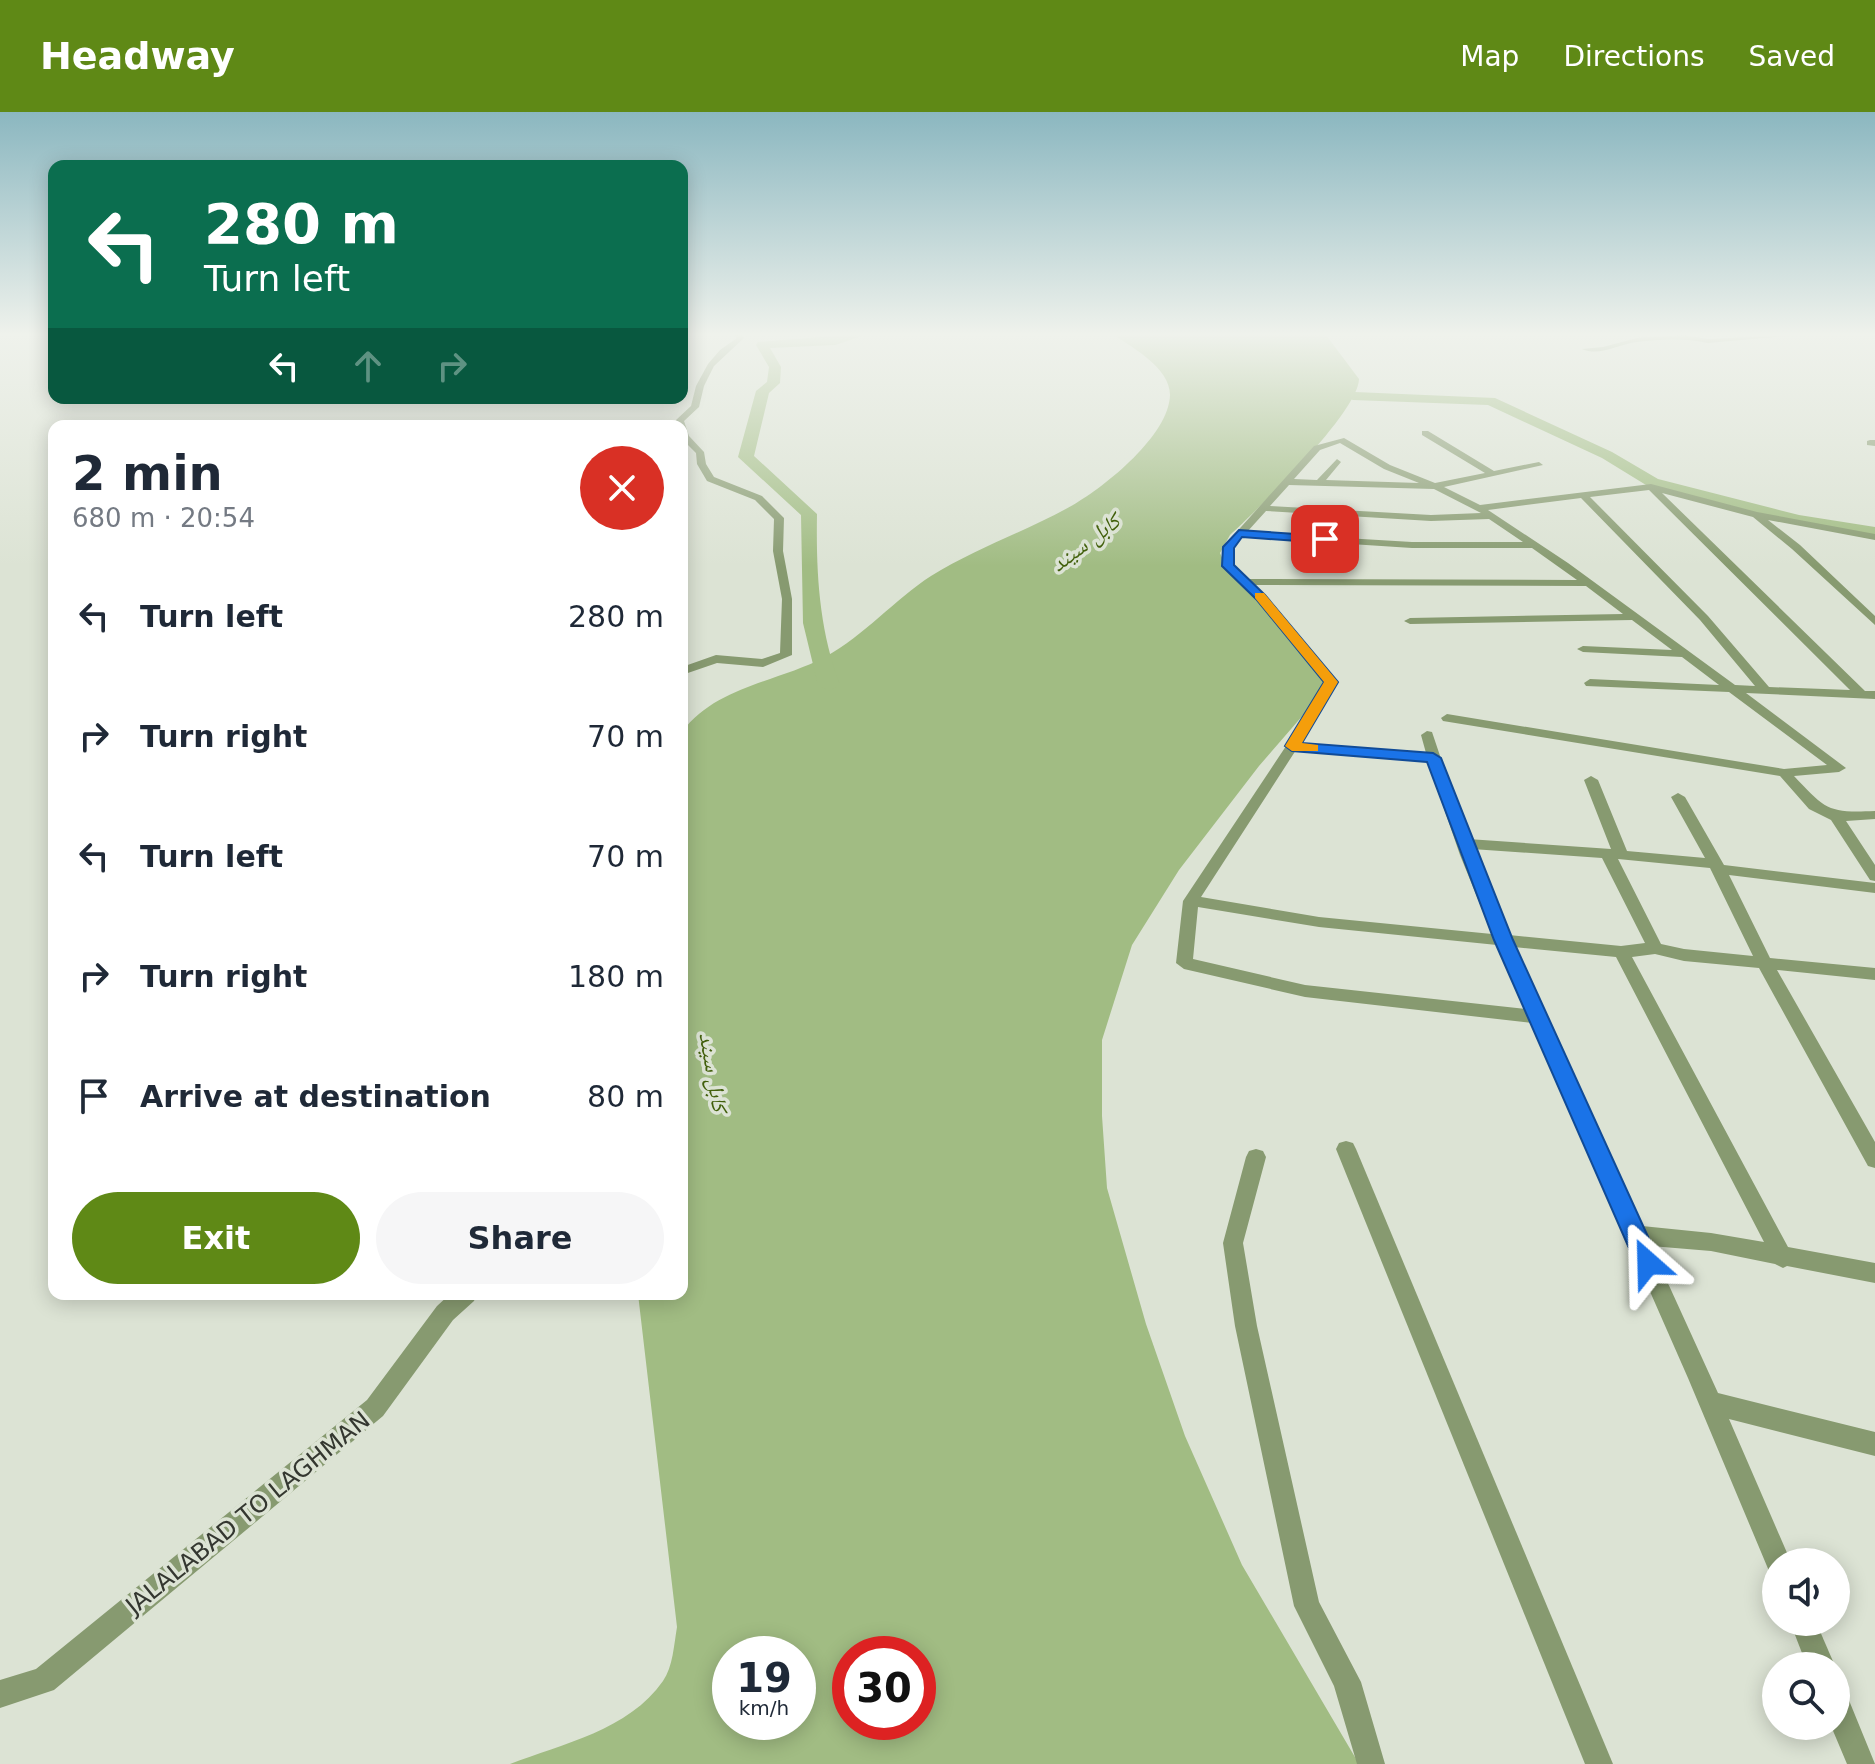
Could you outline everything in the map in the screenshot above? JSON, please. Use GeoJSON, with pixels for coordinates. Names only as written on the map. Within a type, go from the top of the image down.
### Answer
{"type":"FeatureCollection","features":[{"type":"Feature","properties":{"kind":"street"},"geometry":{"type":"LineString","coordinates":[[1425,433],[1492,474]]}},
{"type":"Feature","properties":{"kind":"street"},"geometry":{"type":"LineString","coordinates":[[688,440],[700,452],[700,468],[710,480],[757,496],[779,518],[778,551],[787,599],[786,655],[763,663],[716,659],[688,669]]}},
{"type":"Feature","properties":{"kind":"street"},"geometry":{"type":"LineString","coordinates":[[1447,718],[1784,773],[1839,768],[1588,583],[1479,508],[1387,467],[1341,440],[1317,448],[1228,547],[1228,566],[1331,682],[1191,901],[1184,963],[1305,991],[1538,1017]]}},
{"type":"Feature","properties":{"kind":"street"},"geometry":{"type":"LineString","coordinates":[[1319,483],[1337,462]]}},
{"type":"Feature","properties":{"kind":"street"},"geometry":{"type":"LineString","coordinates":[[1287,482],[1434,486],[1539,465]]}},
{"type":"Feature","properties":{"kind":"street"},"geometry":{"type":"LineString","coordinates":[[1479,508],[1651,487],[1756,515],[1875,537]]}},
{"type":"Feature","properties":{"kind":"street"},"geometry":{"type":"LineString","coordinates":[[1651,487],[1861,694]]}},
{"type":"Feature","properties":{"kind":"street"},"geometry":{"type":"LineString","coordinates":[[1583,495],[1704,618],[1765,690]]}},
{"type":"Feature","properties":{"kind":"street"},"geometry":{"type":"LineString","coordinates":[[1264,508],[1431,518],[1490,516]]}},
{"type":"Feature","properties":{"kind":"street"},"geometry":{"type":"LineString","coordinates":[[1756,515],[1796,547],[1875,622]]}},
{"type":"Feature","properties":{"kind":"street"},"geometry":{"type":"LineString","coordinates":[[1239,534],[1412,545],[1535,545]]}},
{"type":"Feature","properties":{"kind":"street"},"geometry":{"type":"LineString","coordinates":[[1245,582],[1588,583]]}},
{"type":"Feature","properties":{"kind":"street"},"geometry":{"type":"LineString","coordinates":[[1410,621],[1635,617]]}},
{"type":"Feature","properties":{"kind":"street"},"geometry":{"type":"LineString","coordinates":[[1583,649],[1686,654]]}},
{"type":"Feature","properties":{"kind":"street"},"geometry":{"type":"LineString","coordinates":[[1590,683],[1875,695]]}},
{"type":"Feature","properties":{"kind":"street"},"geometry":{"type":"LineString","coordinates":[[1427,735],[1503,940],[1712,1403],[1772,1548]]}},
{"type":"Feature","properties":{"kind":"street"},"geometry":{"type":"LineString","coordinates":[[1292,746],[1433,758]]}},
{"type":"Feature","properties":{"kind":"street"},"geometry":{"type":"LineString","coordinates":[[1784,773],[1814,806],[1836,817],[1873,869]]}},
{"type":"Feature","properties":{"kind":"street"},"geometry":{"type":"LineString","coordinates":[[1591,780],[1614,855],[1655,948]]}},
{"type":"Feature","properties":{"kind":"street"},"geometry":{"type":"LineString","coordinates":[[1678,797],[1765,964],[1875,1160]]}},
{"type":"Feature","properties":{"kind":"street"},"geometry":{"type":"LineString","coordinates":[[1836,817],[1875,815]]}},
{"type":"Feature","properties":{"kind":"street"},"geometry":{"type":"LineString","coordinates":[[1465,844],[1614,855],[1875,888]]}},
{"type":"Feature","properties":{"kind":"street"},"geometry":{"type":"LineString","coordinates":[[1191,901],[1319,922],[1621,952],[1655,948],[1684,955],[1875,974]]}},
{"type":"Feature","properties":{"kind":"street"},"geometry":{"type":"LineString","coordinates":[[1621,952],[1783,1258]]}},
{"type":"Feature","properties":{"kind":"street"},"geometry":{"type":"LineString","coordinates":[[1346,1149],[1599,1764]]}},
{"type":"Feature","properties":{"kind":"street"},"geometry":{"type":"LineString","coordinates":[[1256,1157],[1233,1243],[1246,1326],[1307,1606],[1347,1682],[1371,1764]]}},
{"type":"Feature","properties":{"kind":"street"},"geometry":{"type":"LineString","coordinates":[[1635,1235],[1711,1242],[1875,1273]]}},
{"type":"Feature","properties":{"kind":"street","name":"JALALABAD TO LAGHMAN"},"geometry":{"type":"LineString","coordinates":[[0,1694],[44,1680],[375,1408],[445,1313],[459,1300]]}},
{"type":"Feature","properties":{"kind":"street"},"geometry":{"type":"LineString","coordinates":[[1712,1403],[1875,1444]]}},
{"type":"Feature","properties":{"kind":"street"},"geometry":{"type":"LineString","coordinates":[[1850,1737],[1861,1764]]}},
{"type":"Feature","properties":{"kind":"water","name":"کابل سيند"},"geometry":{"type":"Polygon","coordinates":[[[1166,412],[1343,412],[1283,483],[1230,535],[1220,553],[1228,571],[1257,600],[1326,683],[1324,691],[1259,766],[1179,870],[1132,945],[1102,1040],[1102,1116],[1107,1188],[1146,1324],[1185,1436],[1242,1565],[1359,1764],[510,1764],[572,1742],[632,1712],[663,1681],[674,1648],[677,1627],[639,1300],[688,1300],[688,726],[712,704],[807,666],[840,648],[931,576],[1073,505],[1118,472],[1148,442],[1166,412]]]}},
{"type":"Feature","properties":{"kind":"waterway"},"geometry":{"type":"LineString","coordinates":[[758,412],[746,457],[809,514],[812,623],[829,685]]}},
{"type":"Feature","properties":{"kind":"waterway"},"geometry":{"type":"LineString","coordinates":[[1514,412],[1607,455],[1652,482],[1799,520],[1875,532]]}},
{"type":"Feature","properties":{"kind":"slow traffic"},"geometry":{"type":"LineString","coordinates":[[1259,596],[1331,682],[1292,746],[1313,748]]}},
{"type":"Feature","properties":{"kind":"route"},"geometry":{"type":"LineString","coordinates":[[1325,539],[1239,534],[1228,547],[1228,566],[1261,597],[1331,682],[1292,746],[1433,758],[1503,940],[1648,1263]]}}]}
